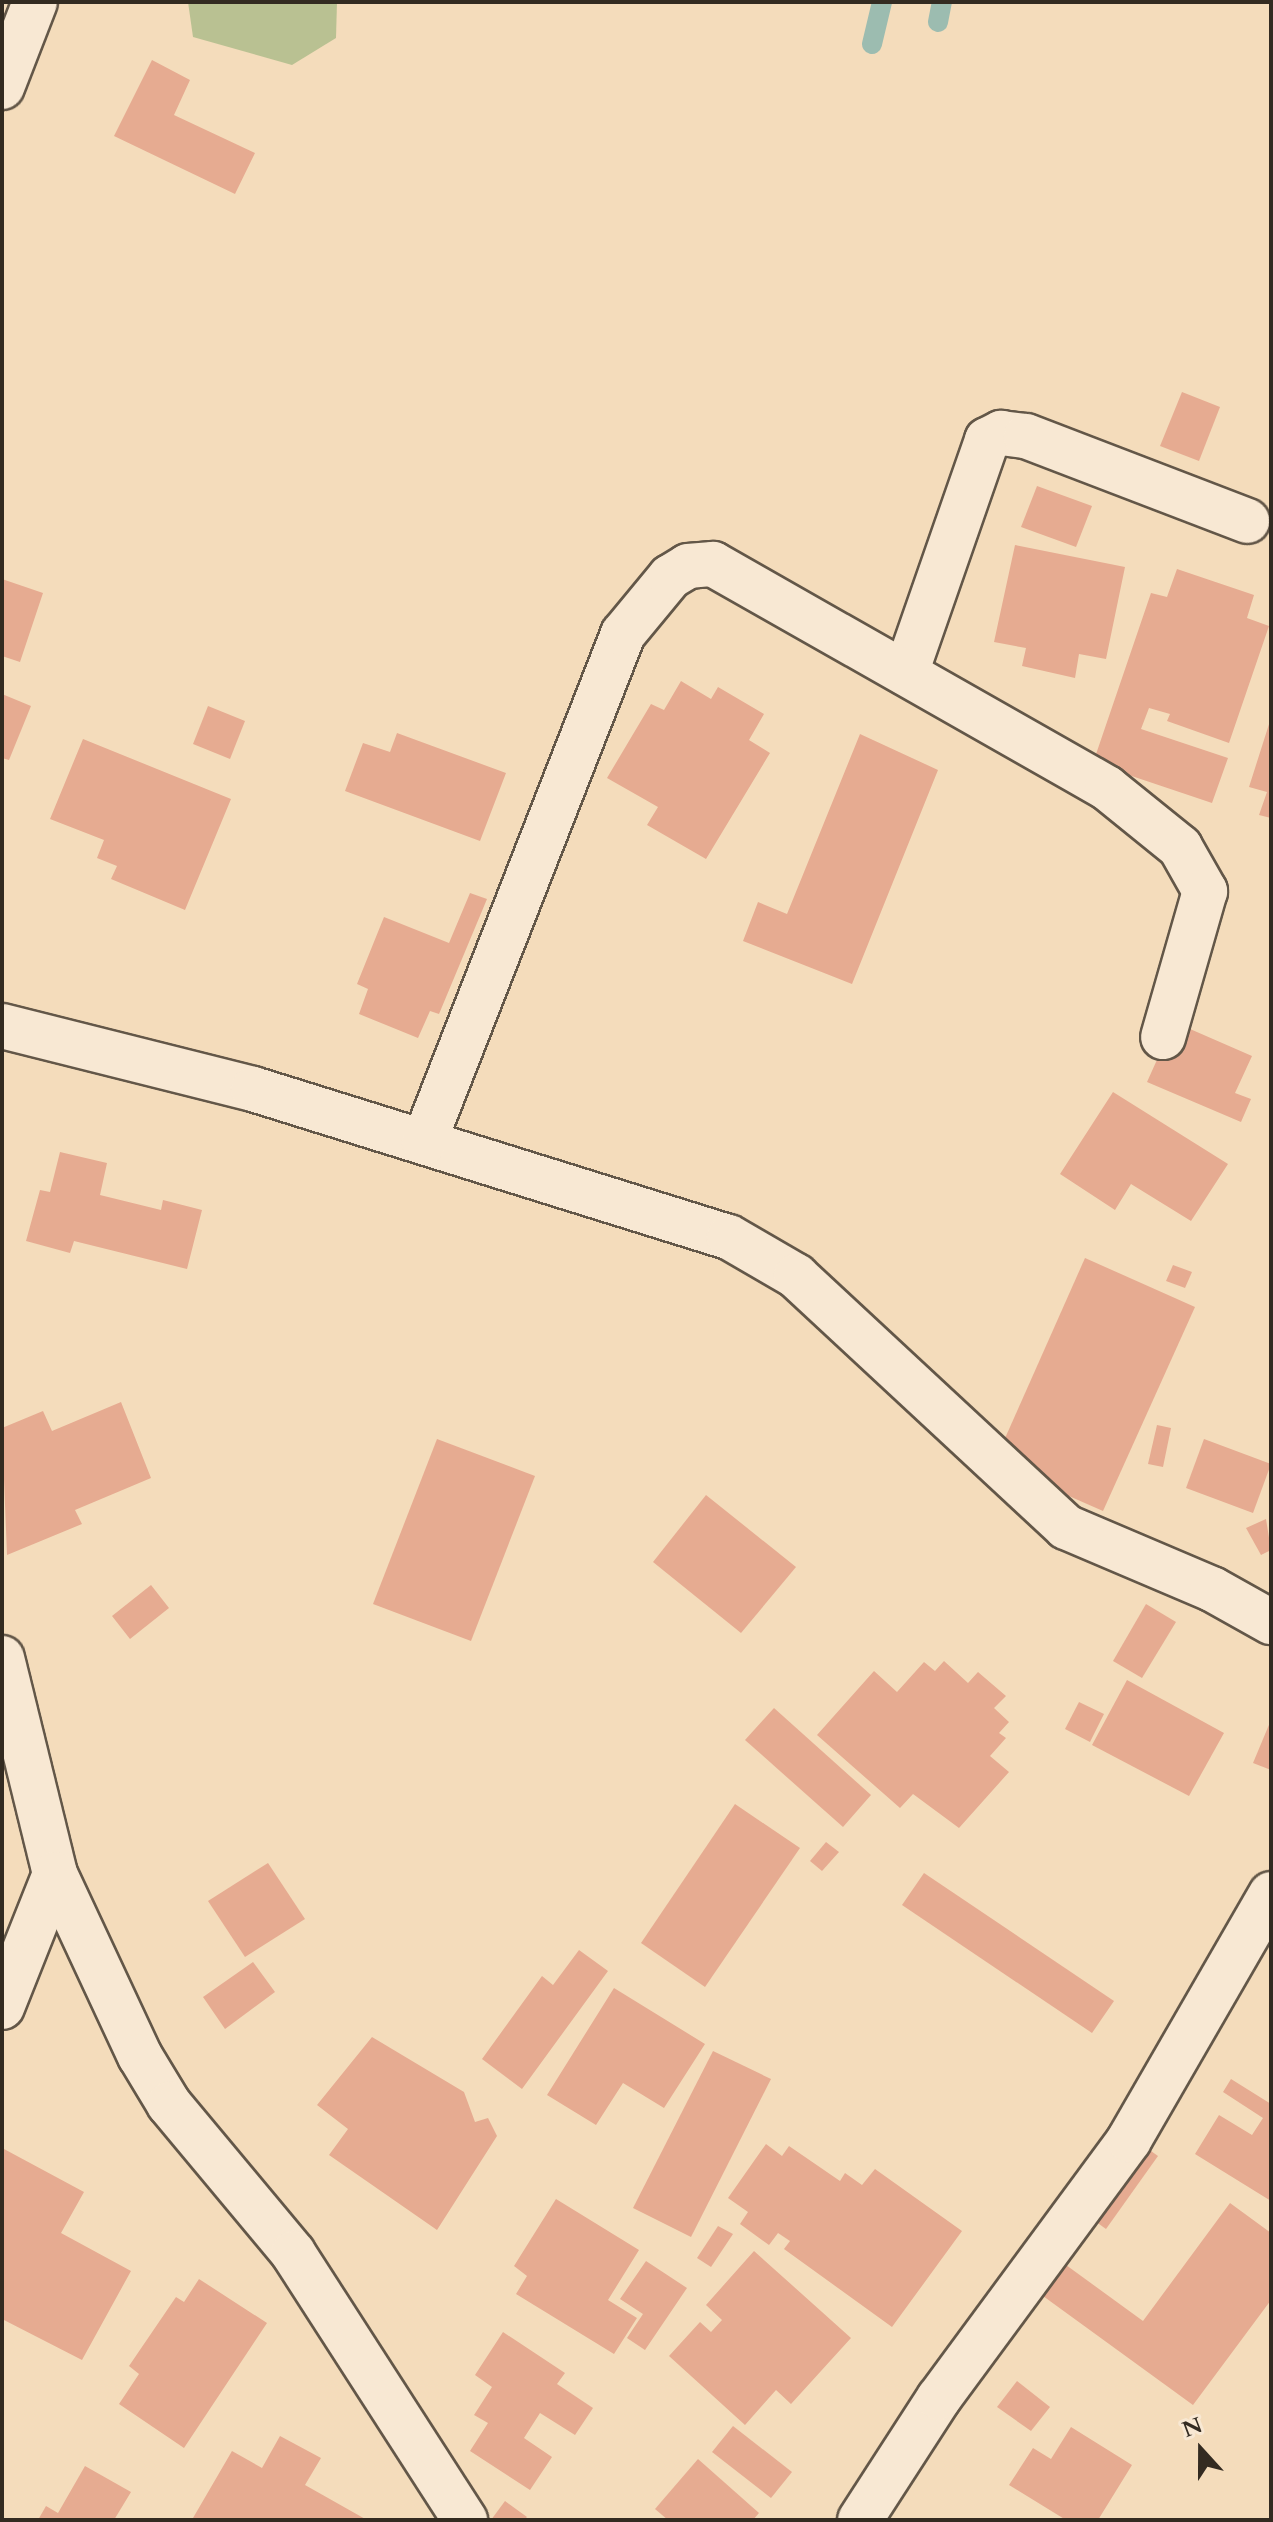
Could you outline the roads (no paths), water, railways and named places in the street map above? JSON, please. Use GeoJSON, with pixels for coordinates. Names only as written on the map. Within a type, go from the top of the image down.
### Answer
{"type":"FeatureCollection","features":[{"type":"Feature","properties":{"kind":"street"},"geometry":{"type":"LineString","coordinates":[[2,87],[35,2]]}},
{"type":"Feature","properties":{"kind":"street"},"geometry":{"type":"LineString","coordinates":[[906,673],[987,440],[1001,433],[1026,436],[1247,521]]}},
{"type":"Feature","properties":{"kind":"street"},"geometry":{"type":"LineString","coordinates":[[424,1142],[623,634],[670,577],[688,566],[713,564],[1107,788],[1193,861],[1205,891],[1163,1037]]}},
{"type":"Feature","properties":{"kind":"street"},"geometry":{"type":"LineString","coordinates":[[2,1026],[253,1089],[729,1237],[796,1276],[1066,1527],[1212,1589],[1271,1622]]}},
{"type":"Feature","properties":{"kind":"street"},"geometry":{"type":"LineString","coordinates":[[2,1658],[55,1874],[169,2104],[293,2253],[465,2520]]}},
{"type":"Feature","properties":{"kind":"street"},"geometry":{"type":"LineString","coordinates":[[2,2007],[55,1874]]}},
{"type":"Feature","properties":{"kind":"street"},"geometry":{"type":"LineString","coordinates":[[860,2520],[939,2398],[1129,2140],[1271,1894]]}},
{"type":"Feature","properties":{"kind":"waterway"},"geometry":{"type":"LineString","coordinates":[[872,44],[882,2]]}},
{"type":"Feature","properties":{"kind":"waterway"},"geometry":{"type":"LineString","coordinates":[[938,22],[942,2]]}}]}
